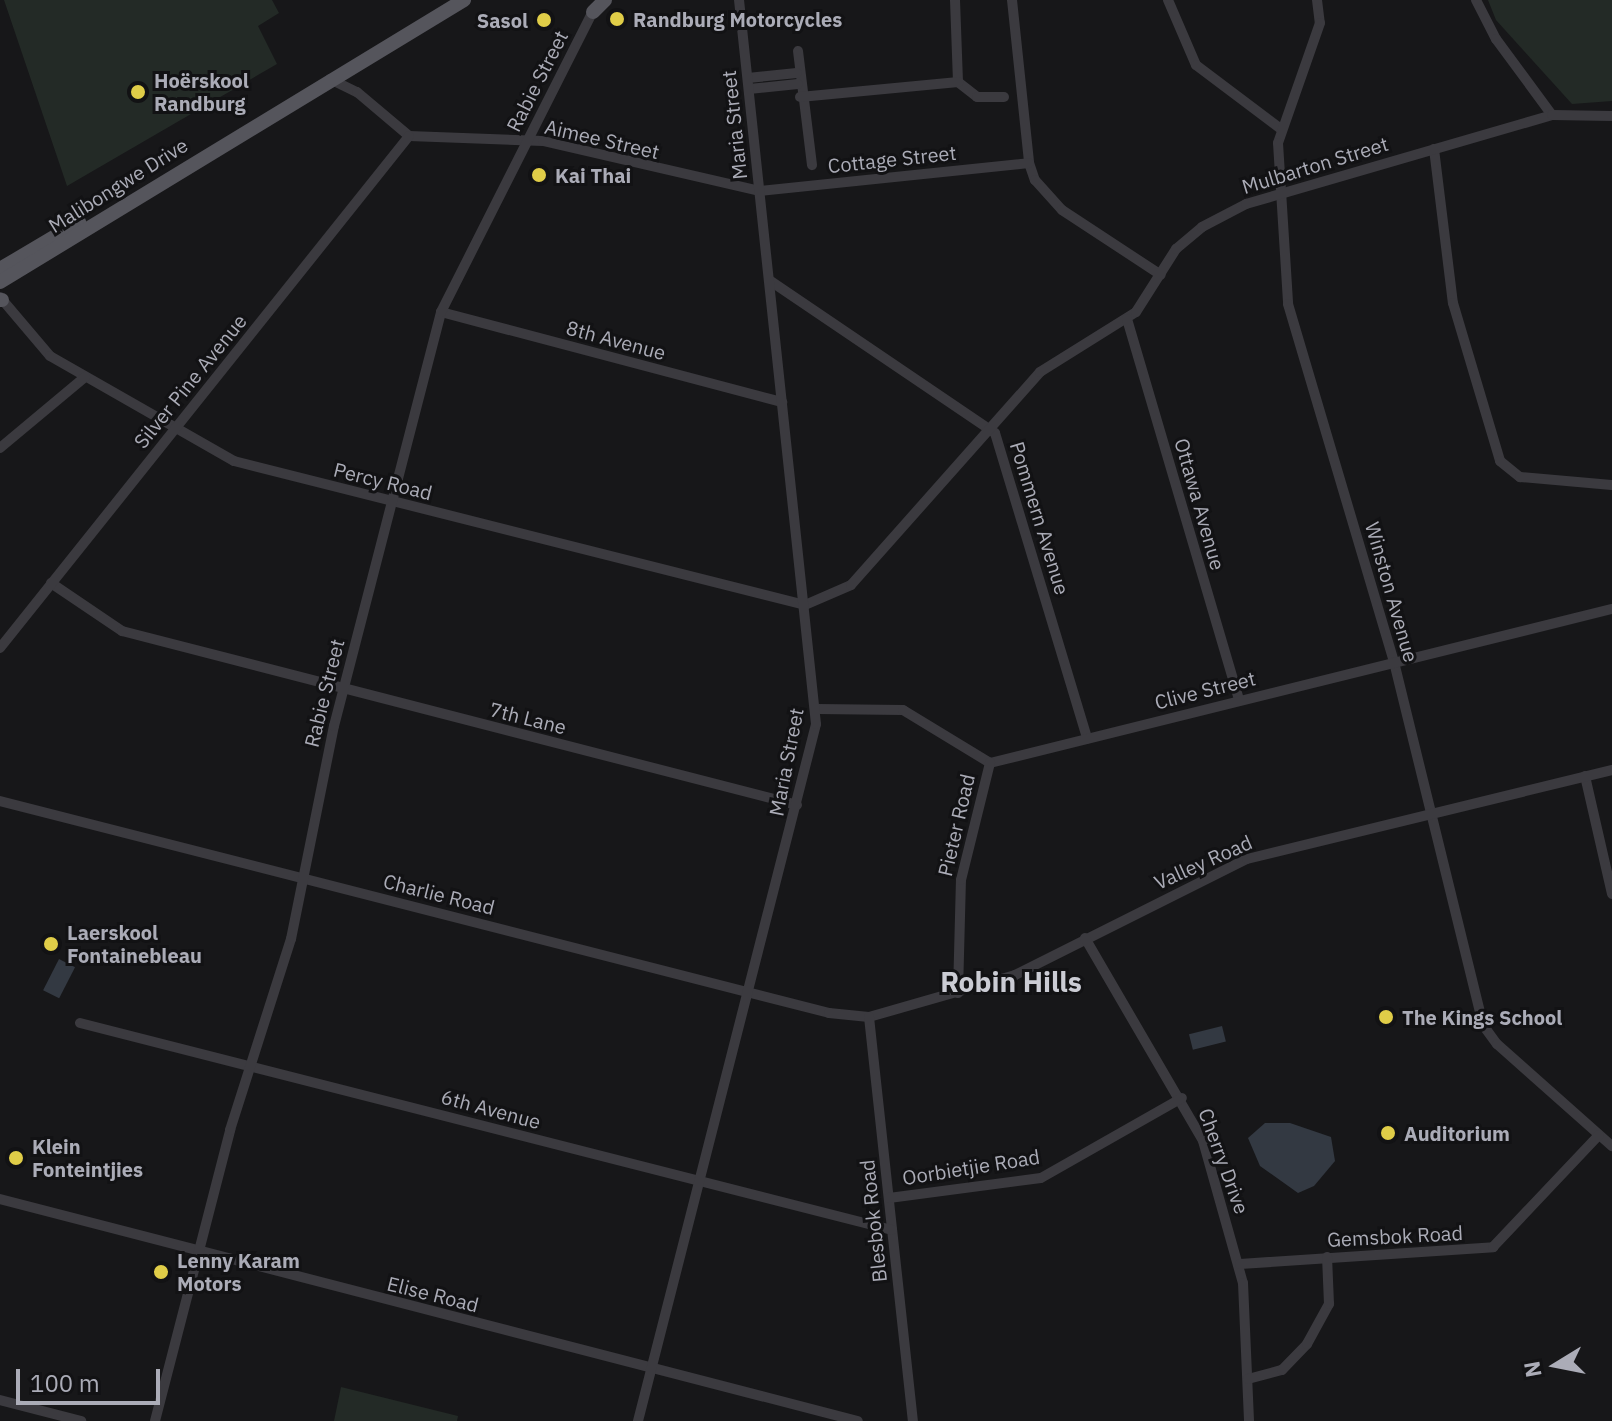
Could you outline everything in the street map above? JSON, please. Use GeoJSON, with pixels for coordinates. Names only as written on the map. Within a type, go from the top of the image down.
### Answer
{"type":"FeatureCollection","features":[{"type":"Feature","properties":{"kind":"main road","name":"Malibongwe Drive"},"geometry":{"type":"LineString","coordinates":[[0,269],[454,0]]}},
{"type":"Feature","properties":{"kind":"main road","name":"Malibongwe Drive"},"geometry":{"type":"LineString","coordinates":[[0,282],[329,79],[464,0]]}},
{"type":"Feature","properties":{"kind":"main road"},"geometry":{"type":"LineString","coordinates":[[595,6],[605,0]]}},
{"type":"Feature","properties":{"kind":"main road"},"geometry":{"type":"LineString","coordinates":[[0,255],[16,258]]}},
{"type":"Feature","properties":{"kind":"street","name":"Maria Street"},"geometry":{"type":"LineString","coordinates":[[638,1421],[797,805],[817,709],[739,0]]}},
{"type":"Feature","properties":{"kind":"street"},"geometry":{"type":"LineString","coordinates":[[955,0],[958,82]]}},
{"type":"Feature","properties":{"kind":"street"},"geometry":{"type":"LineString","coordinates":[[1012,0],[1029,163],[1046,196],[1062,210],[1161,275]]}},
{"type":"Feature","properties":{"kind":"street"},"geometry":{"type":"LineString","coordinates":[[1168,0],[1196,65],[1281,129]]}},
{"type":"Feature","properties":{"kind":"street","name":"Winston Avenue"},"geometry":{"type":"LineString","coordinates":[[1317,0],[1320,23],[1281,129],[1278,195],[1288,304],[1394,662],[1485,1031],[1612,1146]]}},
{"type":"Feature","properties":{"kind":"street"},"geometry":{"type":"LineString","coordinates":[[1476,0],[1496,39],[1552,115]]}},
{"type":"Feature","properties":{"kind":"street","name":"Rabie Street"},"geometry":{"type":"LineString","coordinates":[[155,1421],[304,879],[344,689],[441,312],[595,6]]}},
{"type":"Feature","properties":{"kind":"street"},"geometry":{"type":"LineString","coordinates":[[798,51],[800,97],[812,165]]}},
{"type":"Feature","properties":{"kind":"street"},"geometry":{"type":"LineString","coordinates":[[353,65],[357,92]]}},
{"type":"Feature","properties":{"kind":"street"},"geometry":{"type":"LineString","coordinates":[[749,84],[798,78]]}},
{"type":"Feature","properties":{"kind":"street"},"geometry":{"type":"LineString","coordinates":[[329,79],[357,92],[409,136]]}},
{"type":"Feature","properties":{"kind":"street"},"geometry":{"type":"LineString","coordinates":[[800,97],[958,82],[977,97],[1004,97]]}},
{"type":"Feature","properties":{"kind":"street","name":"Mulbarton Street"},"geometry":{"type":"LineString","coordinates":[[805,605],[847,589],[1046,366],[1127,319],[1192,233],[1234,208],[1552,115],[1612,116]]}},
{"type":"Feature","properties":{"kind":"street","name":"Aimee Street"},"geometry":{"type":"LineString","coordinates":[[409,136],[551,142],[759,191]]}},
{"type":"Feature","properties":{"kind":"street","name":"Silver Pine Avenue"},"geometry":{"type":"LineString","coordinates":[[0,648],[409,136]]}},
{"type":"Feature","properties":{"kind":"street"},"geometry":{"type":"LineString","coordinates":[[1434,149],[1453,303],[1500,461],[1520,477],[1612,485]]}},
{"type":"Feature","properties":{"kind":"street","name":"Cottage Street"},"geometry":{"type":"LineString","coordinates":[[759,191],[1029,163]]}},
{"type":"Feature","properties":{"kind":"street","name":"Pommern Avenue"},"geometry":{"type":"LineString","coordinates":[[769,280],[991,428],[1001,446],[1087,738]]}},
{"type":"Feature","properties":{"kind":"street","name":"Percy Road"},"geometry":{"type":"LineString","coordinates":[[1,299],[39,346],[85,377],[234,461],[805,605]]}},
{"type":"Feature","properties":{"kind":"street","name":"8th Avenue"},"geometry":{"type":"LineString","coordinates":[[441,312],[782,402]]}},
{"type":"Feature","properties":{"kind":"street","name":"Ottawa Avenue"},"geometry":{"type":"LineString","coordinates":[[1127,319],[1239,700]]}},
{"type":"Feature","properties":{"kind":"street"},"geometry":{"type":"LineString","coordinates":[[0,448],[85,377]]}},
{"type":"Feature","properties":{"kind":"street","name":"7th Lane"},"geometry":{"type":"LineString","coordinates":[[51,583],[122,631],[797,805]]}},
{"type":"Feature","properties":{"kind":"street","name":"Clive Street"},"geometry":{"type":"LineString","coordinates":[[990,763],[1612,609]]}},
{"type":"Feature","properties":{"kind":"street"},"geometry":{"type":"LineString","coordinates":[[817,709],[903,710],[990,763]]}},
{"type":"Feature","properties":{"kind":"street","name":"Pieter Road"},"geometry":{"type":"LineString","coordinates":[[958,993],[961,880],[990,763]]}},
{"type":"Feature","properties":{"kind":"street","name":"Valley Road"},"geometry":{"type":"LineString","coordinates":[[869,1017],[1015,975],[1247,859],[1612,770]]}},
{"type":"Feature","properties":{"kind":"street"},"geometry":{"type":"LineString","coordinates":[[1585,776],[1612,894]]}},
{"type":"Feature","properties":{"kind":"street","name":"Charlie Road"},"geometry":{"type":"LineString","coordinates":[[0,801],[829,1013],[869,1017]]}},
{"type":"Feature","properties":{"kind":"street","name":"Cherry Drive"},"geometry":{"type":"LineString","coordinates":[[1085,938],[1182,1098],[1203,1141],[1240,1264],[1249,1421]]}},
{"type":"Feature","properties":{"kind":"street","name":"Blesbok Road"},"geometry":{"type":"LineString","coordinates":[[869,1017],[913,1421]]}},
{"type":"Feature","properties":{"kind":"street","name":"6th Avenue"},"geometry":{"type":"LineString","coordinates":[[80,1023],[892,1230]]}},
{"type":"Feature","properties":{"kind":"street","name":"Oorbietjie Road"},"geometry":{"type":"LineString","coordinates":[[889,1198],[1041,1178],[1182,1098]]}},
{"type":"Feature","properties":{"kind":"street","name":"Gemsbok Road"},"geometry":{"type":"LineString","coordinates":[[1240,1264],[1493,1247],[1599,1135]]}},
{"type":"Feature","properties":{"kind":"street","name":"Elise Road"},"geometry":{"type":"LineString","coordinates":[[0,1199],[858,1421]]}},
{"type":"Feature","properties":{"kind":"street"},"geometry":{"type":"LineString","coordinates":[[1248,1379],[1282,1370],[1307,1344],[1329,1304],[1327,1257]]}},
{"type":"Feature","properties":{"kind":"street"},"geometry":{"type":"LineString","coordinates":[[0,1400],[81,1421]]}},
{"type":"Feature","properties":{"kind":"shaded area","name":"Hoërskool Randburg"},"geometry":{"type":"Polygon","coordinates":[[[4,0],[272,0],[279,13],[258,26],[277,64],[67,186],[4,0]]]}},
{"type":"Feature","properties":{"kind":"shaded area"},"geometry":{"type":"Polygon","coordinates":[[[1488,0],[1612,0],[1612,101],[1572,104],[1496,20],[1488,0]]]}},
{"type":"Feature","properties":{"kind":"shaded area"},"geometry":{"type":"Polygon","coordinates":[[[59,959],[75,967],[59,998],[43,990],[59,959]]]}},
{"type":"Feature","properties":{"kind":"shaded area"},"geometry":{"type":"Polygon","coordinates":[[[1222,1026],[1226,1042],[1193,1050],[1189,1034],[1222,1026]]]}},
{"type":"Feature","properties":{"kind":"shaded area"},"geometry":{"type":"Polygon","coordinates":[[[1265,1123],[1290,1123],[1331,1137],[1335,1161],[1314,1186],[1298,1193],[1260,1166],[1248,1138],[1265,1123]]]}},
{"type":"Feature","properties":{"kind":"shaded area"},"geometry":{"type":"Polygon","coordinates":[[[341,1387],[458,1416],[457,1421],[334,1421],[341,1387]]]}},
{"type":"Feature","properties":{"kind":"place","name":"Randburg Motorcycles"},"geometry":{"type":"Point","coordinates":[617,19]}},
{"type":"Feature","properties":{"kind":"place","name":"Sasol"},"geometry":{"type":"Point","coordinates":[544,20]}},
{"type":"Feature","properties":{"kind":"place","name":"Hoërskool Randburg"},"geometry":{"type":"Point","coordinates":[138,92]}},
{"type":"Feature","properties":{"kind":"place","name":"Kai Thai"},"geometry":{"type":"Point","coordinates":[539,175]}},
{"type":"Feature","properties":{"kind":"place","name":"Laerskool Fontainebleau"},"geometry":{"type":"Point","coordinates":[51,944]}},
{"type":"Feature","properties":{"kind":"place","name":"The Kings School"},"geometry":{"type":"Point","coordinates":[1386,1017]}},
{"type":"Feature","properties":{"kind":"place","name":"Auditorium"},"geometry":{"type":"Point","coordinates":[1388,1133]}},
{"type":"Feature","properties":{"kind":"place","name":"Klein Fonteintjies"},"geometry":{"type":"Point","coordinates":[16,1158]}},
{"type":"Feature","properties":{"kind":"place","name":"Lenny Karam Motors"},"geometry":{"type":"Point","coordinates":[161,1272]}},
{"type":"Feature","properties":{"kind":"district","name":"Robin Hills"},"geometry":{"type":"Point","coordinates":[1011,982]}}]}
